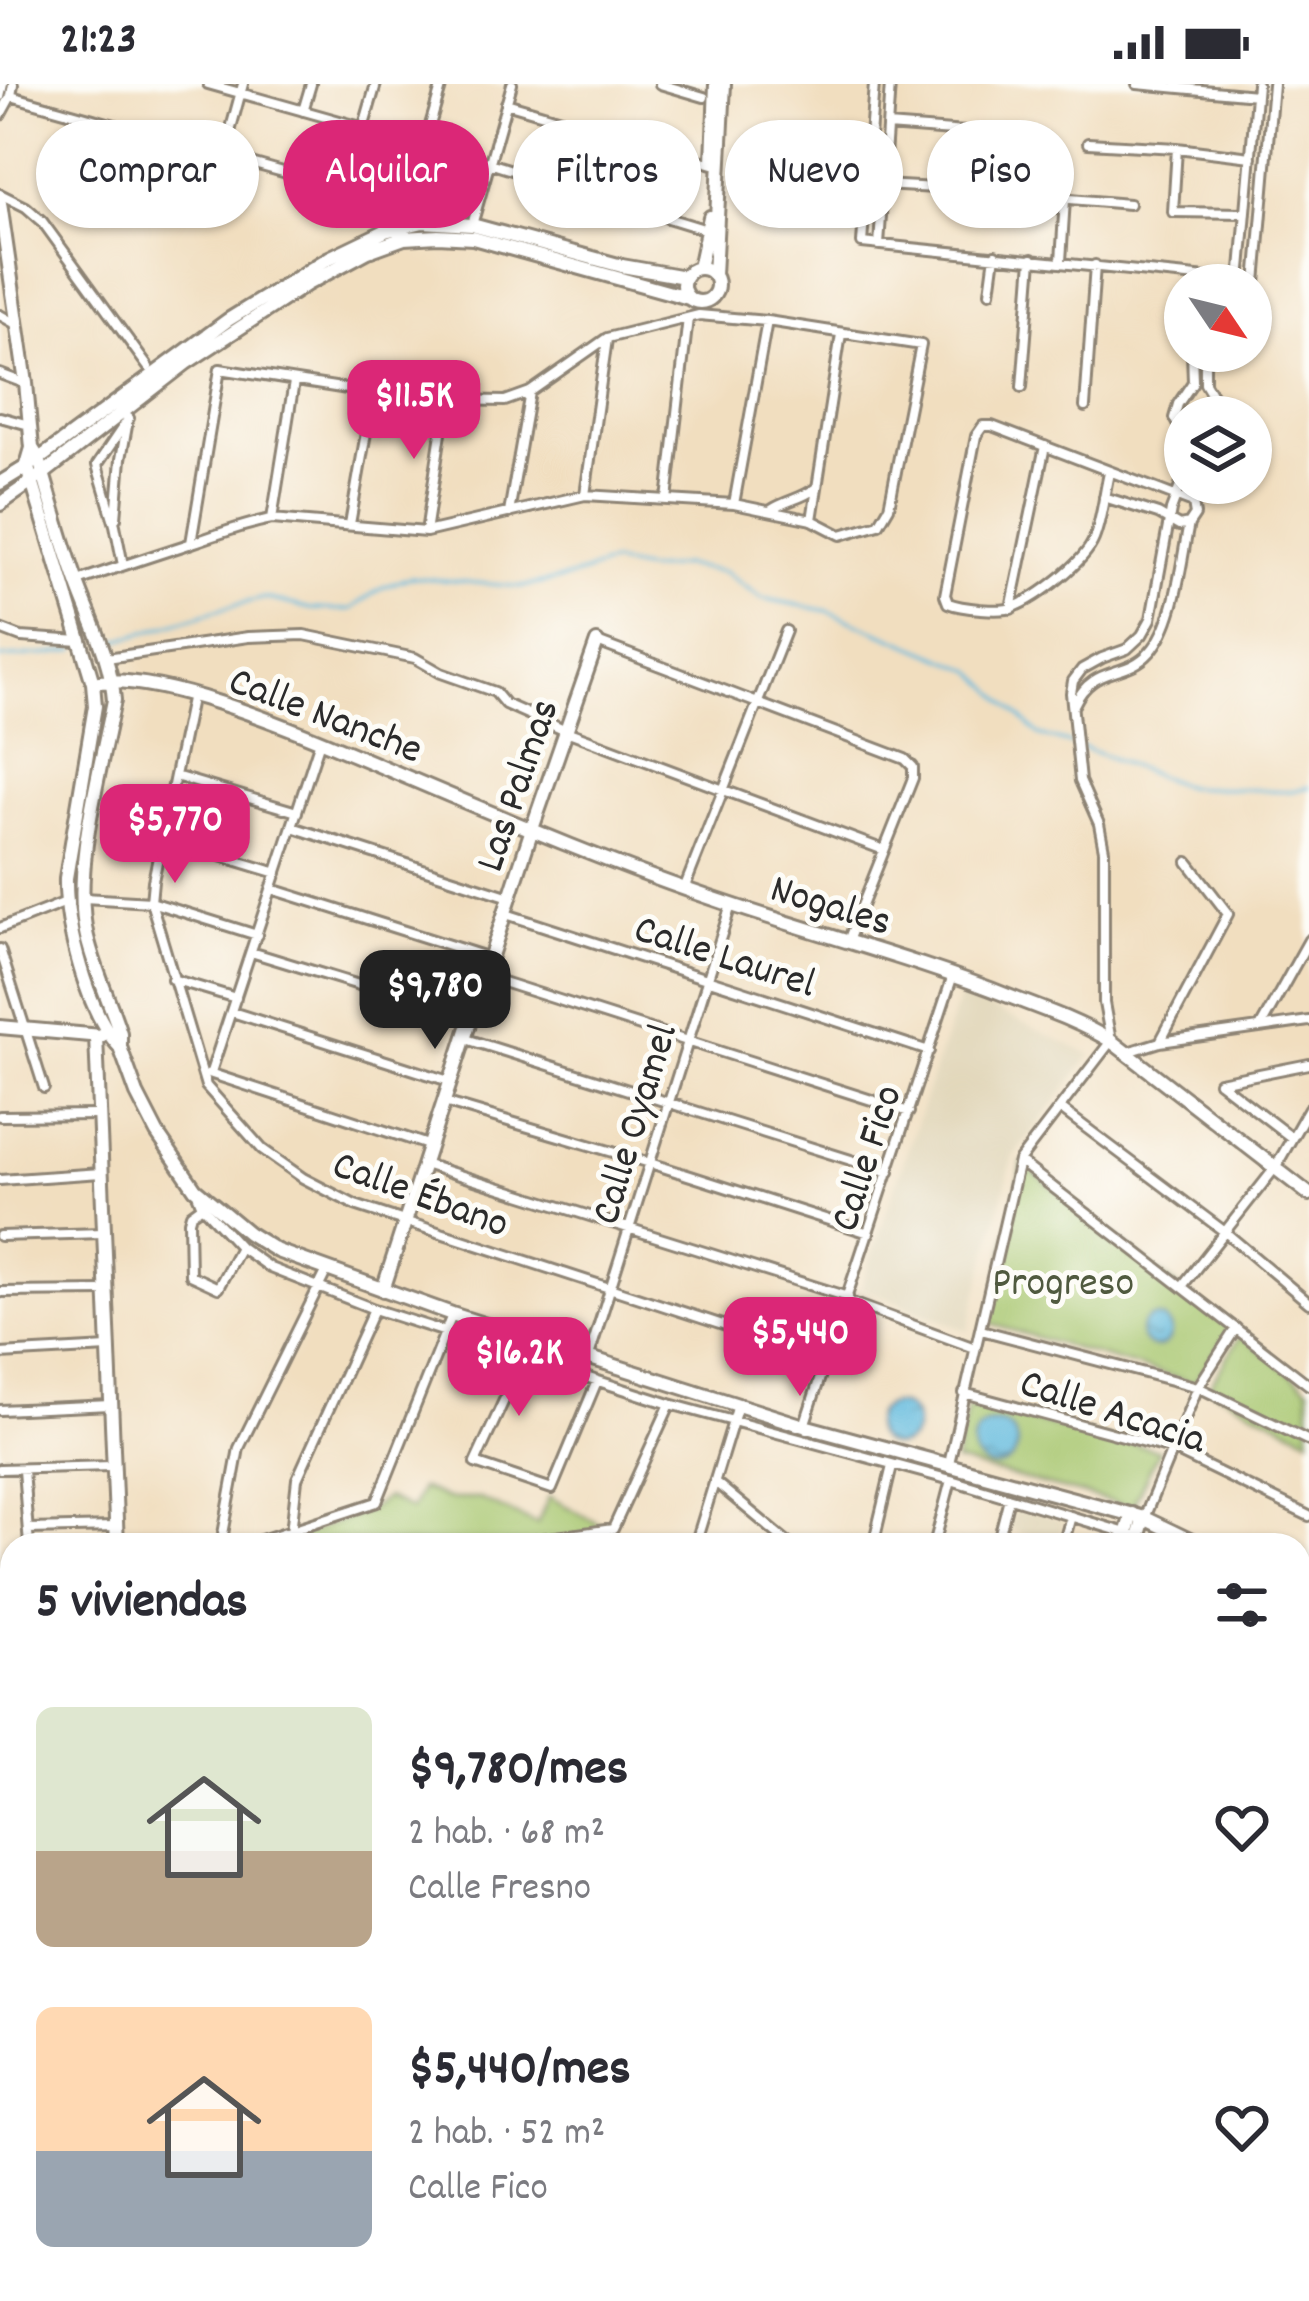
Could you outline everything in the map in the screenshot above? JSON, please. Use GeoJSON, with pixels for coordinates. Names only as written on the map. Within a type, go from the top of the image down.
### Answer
{"type":"FeatureCollection","features":[{"type":"Feature","properties":{"kind":"main road"},"geometry":{"type":"LineString","coordinates":[[483,228],[685,278],[699,268],[709,230],[720,84]]}},
{"type":"Feature","properties":{"kind":"main road"},"geometry":{"type":"LineString","coordinates":[[0,504],[232,330],[368,251],[404,238],[473,238],[699,302],[714,296],[718,286],[720,84]]}},
{"type":"Feature","properties":{"kind":"main road"},"geometry":{"type":"LineString","coordinates":[[0,203],[37,479],[93,683],[94,706],[66,902],[80,966],[111,1038],[157,1133],[195,1189],[277,1251],[383,1290],[804,1426],[1138,1516],[1174,1533]]}},
{"type":"Feature","properties":{"kind":"main road"},"geometry":{"type":"LineString","coordinates":[[0,483],[228,320],[329,258],[399,228]]}},
{"type":"Feature","properties":{"kind":"main road"},"geometry":{"type":"LineString","coordinates":[[699,268],[715,275]]}},
{"type":"Feature","properties":{"kind":"main road"},"geometry":{"type":"LineString","coordinates":[[685,278],[689,298]]}},
{"type":"Feature","properties":{"kind":"main road"},"geometry":{"type":"LineString","coordinates":[[37,479],[103,649],[114,700],[83,867],[82,898],[111,1038],[99,1115],[116,1533]]}},
{"type":"Feature","properties":{"kind":"main road","name":"Las Palmas"},"geometry":{"type":"LineString","coordinates":[[383,1290],[597,642]]}},
{"type":"Feature","properties":{"kind":"main road","name":"Calle Nanche"},"geometry":{"type":"LineString","coordinates":[[93,683],[112,679],[191,694],[320,741],[532,830]]}},
{"type":"Feature","properties":{"kind":"main road","name":"Nogales"},"geometry":{"type":"LineString","coordinates":[[532,830],[684,889],[953,974],[1077,1023],[1111,1042],[1309,1194]]}},
{"type":"Feature","properties":{"kind":"main road"},"geometry":{"type":"LineString","coordinates":[[0,1028],[111,1038]]}},
{"type":"Feature","properties":{"kind":"main road"},"geometry":{"type":"LineString","coordinates":[[1133,1533],[1138,1516]]}},
{"type":"Feature","properties":{"kind":"street"},"geometry":{"type":"LineString","coordinates":[[3,89],[14,84]]}},
{"type":"Feature","properties":{"kind":"street"},"geometry":{"type":"LineString","coordinates":[[208,84],[242,89],[333,120]]}},
{"type":"Feature","properties":{"kind":"street"},"geometry":{"type":"LineString","coordinates":[[303,111],[311,84]]}},
{"type":"Feature","properties":{"kind":"street"},"geometry":{"type":"LineString","coordinates":[[366,120],[376,84]]}},
{"type":"Feature","properties":{"kind":"street"},"geometry":{"type":"LineString","coordinates":[[432,120],[442,84]]}},
{"type":"Feature","properties":{"kind":"street"},"geometry":{"type":"LineString","coordinates":[[512,84],[489,163],[709,230]]}},
{"type":"Feature","properties":{"kind":"street"},"geometry":{"type":"LineString","coordinates":[[661,84],[704,97]]}},
{"type":"Feature","properties":{"kind":"street"},"geometry":{"type":"LineString","coordinates":[[874,84],[862,243],[1164,273]]}},
{"type":"Feature","properties":{"kind":"street"},"geometry":{"type":"LineString","coordinates":[[887,120],[890,84]]}},
{"type":"Feature","properties":{"kind":"street"},"geometry":{"type":"LineString","coordinates":[[1137,84],[1256,95]]}},
{"type":"Feature","properties":{"kind":"street"},"geometry":{"type":"LineString","coordinates":[[1241,264],[1257,84]]}},
{"type":"Feature","properties":{"kind":"street"},"geometry":{"type":"LineString","coordinates":[[1258,264],[1273,84]]}},
{"type":"Feature","properties":{"kind":"street"},"geometry":{"type":"LineString","coordinates":[[0,116],[3,89]]}},
{"type":"Feature","properties":{"kind":"street"},"geometry":{"type":"LineString","coordinates":[[3,89],[108,120]]}},
{"type":"Feature","properties":{"kind":"street"},"geometry":{"type":"LineString","coordinates":[[233,120],[242,89]]}},
{"type":"Feature","properties":{"kind":"street"},"geometry":{"type":"LineString","coordinates":[[506,103],[713,164]]}},
{"type":"Feature","properties":{"kind":"street"},"geometry":{"type":"LineString","coordinates":[[1088,143],[1251,158]]}},
{"type":"Feature","properties":{"kind":"street"},"geometry":{"type":"LineString","coordinates":[[1178,148],[1173,212],[1245,213]]}},
{"type":"Feature","properties":{"kind":"street"},"geometry":{"type":"LineString","coordinates":[[0,194],[42,221],[148,367]]}},
{"type":"Feature","properties":{"kind":"street"},"geometry":{"type":"LineString","coordinates":[[1074,200],[1129,204]]}},
{"type":"Feature","properties":{"kind":"street"},"geometry":{"type":"LineString","coordinates":[[878,244],[879,228]]}},
{"type":"Feature","properties":{"kind":"street"},"geometry":{"type":"LineString","coordinates":[[1061,261],[1063,228]]}},
{"type":"Feature","properties":{"kind":"street"},"geometry":{"type":"LineString","coordinates":[[991,292],[995,255]]}},
{"type":"Feature","properties":{"kind":"street"},"geometry":{"type":"LineString","coordinates":[[1022,387],[1032,259]]}},
{"type":"Feature","properties":{"kind":"street"},"geometry":{"type":"LineString","coordinates":[[1084,407],[1095,265]]}},
{"type":"Feature","properties":{"kind":"street"},"geometry":{"type":"LineString","coordinates":[[0,315],[16,324]]}},
{"type":"Feature","properties":{"kind":"street"},"geometry":{"type":"LineString","coordinates":[[77,582],[272,519],[426,532],[585,495],[734,504],[812,520],[841,535],[879,524],[889,507],[920,345],[699,315],[607,338],[530,392],[505,400],[373,393],[220,368],[191,543]]}},
{"type":"Feature","properties":{"kind":"street"},"geometry":{"type":"LineString","coordinates":[[667,500],[688,318]]}},
{"type":"Feature","properties":{"kind":"street"},"geometry":{"type":"LineString","coordinates":[[734,504],[766,321]]}},
{"type":"Feature","properties":{"kind":"street"},"geometry":{"type":"LineString","coordinates":[[812,520],[841,334]]}},
{"type":"Feature","properties":{"kind":"street"},"geometry":{"type":"LineString","coordinates":[[585,495],[607,338]]}},
{"type":"Feature","properties":{"kind":"street"},"geometry":{"type":"LineString","coordinates":[[0,374],[26,383]]}},
{"type":"Feature","properties":{"kind":"street"},"geometry":{"type":"LineString","coordinates":[[272,519],[294,382]]}},
{"type":"Feature","properties":{"kind":"street"},"geometry":{"type":"LineString","coordinates":[[509,513],[530,392]]}},
{"type":"Feature","properties":{"kind":"street"},"geometry":{"type":"LineString","coordinates":[[350,524],[373,393]]}},
{"type":"Feature","properties":{"kind":"street"},"geometry":{"type":"LineString","coordinates":[[426,532],[446,400]]}},
{"type":"Feature","properties":{"kind":"street"},"geometry":{"type":"LineString","coordinates":[[0,417],[29,425]]}},
{"type":"Feature","properties":{"kind":"street"},"geometry":{"type":"LineString","coordinates":[[115,525],[129,418],[97,465],[123,565]]}},
{"type":"Feature","properties":{"kind":"street"},"geometry":{"type":"LineString","coordinates":[[1109,472],[1094,538],[1068,572],[1011,610],[948,603],[945,595],[976,436],[983,426],[992,426],[1164,492]]}},
{"type":"Feature","properties":{"kind":"street"},"geometry":{"type":"LineString","coordinates":[[1011,610],[1045,446]]}},
{"type":"Feature","properties":{"kind":"street"},"geometry":{"type":"LineString","coordinates":[[770,511],[804,498],[817,487]]}},
{"type":"Feature","properties":{"kind":"street"},"geometry":{"type":"LineString","coordinates":[[1139,507],[1147,487]]}},
{"type":"Feature","properties":{"kind":"street"},"geometry":{"type":"LineString","coordinates":[[1104,497],[1179,526],[1189,524]]}},
{"type":"Feature","properties":{"kind":"street"},"geometry":{"type":"LineString","coordinates":[[949,1463],[1019,1161],[1111,1042],[1104,1003],[1104,850],[1079,774],[1071,717],[1073,681],[1082,669],[1127,649],[1151,620],[1174,504]]}},
{"type":"Feature","properties":{"kind":"street"},"geometry":{"type":"LineString","coordinates":[[1071,717],[1089,681],[1134,665],[1159,640],[1195,515],[1193,504]]}},
{"type":"Feature","properties":{"kind":"street"},"geometry":{"type":"LineString","coordinates":[[0,629],[21,638],[81,646]]}},
{"type":"Feature","properties":{"kind":"street"},"geometry":{"type":"LineString","coordinates":[[684,889],[786,631]]}},
{"type":"Feature","properties":{"kind":"street"},"geometry":{"type":"LineString","coordinates":[[103,649],[304,635],[415,658],[441,673],[495,692],[505,704],[566,731],[884,850]]}},
{"type":"Feature","properties":{"kind":"street"},"geometry":{"type":"LineString","coordinates":[[597,642],[756,700],[905,759],[913,767],[913,778],[848,941]]}},
{"type":"Feature","properties":{"kind":"street","name":"Calle Ébano"},"geometry":{"type":"LineString","coordinates":[[191,694],[151,902],[172,979],[207,1073],[206,1086],[262,1149],[303,1178],[355,1205],[827,1359]]}},
{"type":"Feature","properties":{"kind":"street"},"geometry":{"type":"LineString","coordinates":[[320,741],[232,1012],[207,1073],[430,1145]]}},
{"type":"Feature","properties":{"kind":"street"},"geometry":{"type":"LineString","coordinates":[[175,776],[297,812]]}},
{"type":"Feature","properties":{"kind":"street"},"geometry":{"type":"LineString","coordinates":[[292,827],[510,897]]}},
{"type":"Feature","properties":{"kind":"street"},"geometry":{"type":"LineString","coordinates":[[162,838],[277,873]]}},
{"type":"Feature","properties":{"kind":"street"},"geometry":{"type":"LineString","coordinates":[[1160,1042],[1228,914],[1188,862]]}},
{"type":"Feature","properties":{"kind":"street"},"geometry":{"type":"LineString","coordinates":[[272,889],[490,958]]}},
{"type":"Feature","properties":{"kind":"street"},"geometry":{"type":"LineString","coordinates":[[82,898],[151,902],[256,935]]}},
{"type":"Feature","properties":{"kind":"street"},"geometry":{"type":"LineString","coordinates":[[0,928],[66,902]]}},
{"type":"Feature","properties":{"kind":"street","name":"Calle Oyamel"},"geometry":{"type":"LineString","coordinates":[[588,1359],[731,905]]}},
{"type":"Feature","properties":{"kind":"street","name":"Calle Laurel"},"geometry":{"type":"LineString","coordinates":[[505,914],[929,1052]]}},
{"type":"Feature","properties":{"kind":"street"},"geometry":{"type":"LineString","coordinates":[[1262,1026],[1309,940]]}},
{"type":"Feature","properties":{"kind":"street"},"geometry":{"type":"LineString","coordinates":[[0,949],[44,1088]]}},
{"type":"Feature","properties":{"kind":"street"},"geometry":{"type":"LineString","coordinates":[[251,952],[470,1019]]}},
{"type":"Feature","properties":{"kind":"street","name":"Calle Fico"},"geometry":{"type":"LineString","coordinates":[[804,1426],[953,974]]}},
{"type":"Feature","properties":{"kind":"street"},"geometry":{"type":"LineString","coordinates":[[484,976],[909,1112]]}},
{"type":"Feature","properties":{"kind":"street"},"geometry":{"type":"LineString","coordinates":[[172,979],[236,998]]}},
{"type":"Feature","properties":{"kind":"street"},"geometry":{"type":"LineString","coordinates":[[232,1012],[450,1082]]}},
{"type":"Feature","properties":{"kind":"street"},"geometry":{"type":"LineString","coordinates":[[1125,1053],[1160,1042],[1309,1021]]}},
{"type":"Feature","properties":{"kind":"street"},"geometry":{"type":"LineString","coordinates":[[464,1038],[889,1172]]}},
{"type":"Feature","properties":{"kind":"street"},"geometry":{"type":"LineString","coordinates":[[1292,1138],[1219,1082],[1309,1064]]}},
{"type":"Feature","properties":{"kind":"street"},"geometry":{"type":"LineString","coordinates":[[444,1102],[869,1233]]}},
{"type":"Feature","properties":{"kind":"street"},"geometry":{"type":"LineString","coordinates":[[1183,1285],[1275,1168],[1309,1108]]}},
{"type":"Feature","properties":{"kind":"street"},"geometry":{"type":"LineString","coordinates":[[1061,1109],[1225,1232],[1309,1303]]}},
{"type":"Feature","properties":{"kind":"street"},"geometry":{"type":"LineString","coordinates":[[0,1116],[99,1115]]}},
{"type":"Feature","properties":{"kind":"street"},"geometry":{"type":"LineString","coordinates":[[1019,1161],[1309,1385]]}},
{"type":"Feature","properties":{"kind":"street"},"geometry":{"type":"LineString","coordinates":[[424,1164],[847,1299],[976,1348]]}},
{"type":"Feature","properties":{"kind":"street"},"geometry":{"type":"LineString","coordinates":[[0,1180],[102,1173]]}},
{"type":"Feature","properties":{"kind":"street"},"geometry":{"type":"LineString","coordinates":[[195,1189],[202,1206],[240,1247],[270,1268],[374,1309],[670,1404],[950,1480],[1114,1533]]}},
{"type":"Feature","properties":{"kind":"street"},"geometry":{"type":"LineString","coordinates":[[202,1206],[189,1221],[190,1275],[218,1288],[240,1247]]}},
{"type":"Feature","properties":{"kind":"street"},"geometry":{"type":"LineString","coordinates":[[0,1236],[105,1233]]}},
{"type":"Feature","properties":{"kind":"street"},"geometry":{"type":"LineString","coordinates":[[223,1533],[239,1448],[327,1270]]}},
{"type":"Feature","properties":{"kind":"street"},"geometry":{"type":"LineString","coordinates":[[0,1292],[107,1291]]}},
{"type":"Feature","properties":{"kind":"street"},"geometry":{"type":"LineString","coordinates":[[291,1532],[297,1479],[374,1309]]}},
{"type":"Feature","properties":{"kind":"street"},"geometry":{"type":"LineString","coordinates":[[288,1533],[377,1502],[452,1314]]}},
{"type":"Feature","properties":{"kind":"street"},"geometry":{"type":"LineString","coordinates":[[1138,1516],[1198,1388],[1236,1328]]}},
{"type":"Feature","properties":{"kind":"street"},"geometry":{"type":"LineString","coordinates":[[981,1330],[1198,1388],[1309,1441]]}},
{"type":"Feature","properties":{"kind":"street"},"geometry":{"type":"LineString","coordinates":[[0,1354],[108,1348]]}},
{"type":"Feature","properties":{"kind":"street"},"geometry":{"type":"LineString","coordinates":[[524,1357],[476,1463],[552,1490],[597,1381]]}},
{"type":"Feature","properties":{"kind":"street","name":"Calle Acacia"},"geometry":{"type":"LineString","coordinates":[[964,1393],[1171,1449],[1309,1516]]}},
{"type":"Feature","properties":{"kind":"street"},"geometry":{"type":"LineString","coordinates":[[585,1533],[613,1529],[670,1404]]}},
{"type":"Feature","properties":{"kind":"street"},"geometry":{"type":"LineString","coordinates":[[0,1410],[111,1405]]}},
{"type":"Feature","properties":{"kind":"street"},"geometry":{"type":"LineString","coordinates":[[699,1533],[738,1405]]}},
{"type":"Feature","properties":{"kind":"street"},"geometry":{"type":"LineString","coordinates":[[0,1469],[112,1466]]}},
{"type":"Feature","properties":{"kind":"street"},"geometry":{"type":"LineString","coordinates":[[876,1533],[892,1466]]}},
{"type":"Feature","properties":{"kind":"street"},"geometry":{"type":"LineString","coordinates":[[23,1469],[28,1533]]}},
{"type":"Feature","properties":{"kind":"street"},"geometry":{"type":"LineString","coordinates":[[937,1533],[950,1480]]}},
{"type":"Feature","properties":{"kind":"street"},"geometry":{"type":"LineString","coordinates":[[716,1482],[777,1533]]}},
{"type":"Feature","properties":{"kind":"street"},"geometry":{"type":"LineString","coordinates":[[1000,1533],[1009,1498]]}},
{"type":"Feature","properties":{"kind":"street"},"geometry":{"type":"LineString","coordinates":[[1067,1533],[1071,1516]]}},
{"type":"Feature","properties":{"kind":"street"},"geometry":{"type":"LineString","coordinates":[[28,1529],[116,1527]]}},
{"type":"Feature","properties":{"kind":"shaded area"},"geometry":{"type":"Polygon","coordinates":[[[960,994],[1091,1055],[1013,1157],[968,1331],[861,1287],[960,994]]]}},
{"type":"Feature","properties":{"kind":"shaded area"},"geometry":{"type":"Polygon","coordinates":[[[1016,1506],[1063,1522],[1060,1533],[1008,1528],[1016,1506]]]}},
{"type":"Feature","properties":{"kind":"green space","name":"Progreso"},"geometry":{"type":"Polygon","coordinates":[[[1022,1163],[1231,1329],[1194,1383],[990,1324],[1022,1163]]]}},
{"type":"Feature","properties":{"kind":"green space"},"geometry":{"type":"Polygon","coordinates":[[[1241,1335],[1309,1388],[1309,1437],[1208,1388],[1241,1335]]]}},
{"type":"Feature","properties":{"kind":"green space"},"geometry":{"type":"Polygon","coordinates":[[[968,1407],[1159,1450],[1132,1507],[955,1462],[968,1407]]]}},
{"type":"Feature","properties":{"kind":"green space"},"geometry":{"type":"Polygon","coordinates":[[[421,1488],[447,1499],[480,1499],[537,1524],[549,1497],[617,1533],[309,1533],[386,1498],[411,1509],[421,1488]]]}},
{"type":"Feature","properties":{"kind":"water"},"geometry":{"type":"Polygon","coordinates":[[[1156,1317],[1171,1332],[1156,1347],[1141,1332],[1156,1317]]]}},
{"type":"Feature","properties":{"kind":"water"},"geometry":{"type":"Polygon","coordinates":[[[895,1404],[910,1410],[916,1425],[910,1440],[895,1446],[880,1440],[874,1425],[880,1410],[895,1404]]]}},
{"type":"Feature","properties":{"kind":"water"},"geometry":{"type":"Polygon","coordinates":[[[995,1423],[1010,1430],[1017,1445],[1010,1460],[995,1467],[980,1460],[973,1445],[980,1430],[995,1423]]]}},
{"type":"Feature","properties":{"kind":"waterway"},"geometry":{"type":"LineString","coordinates":[[109,643],[265,598],[311,609],[350,610],[381,588],[410,577],[522,587],[611,563],[648,570],[683,565],[724,572],[762,598],[828,611],[974,671],[1039,735],[1071,744]]}},
{"type":"Feature","properties":{"kind":"waterway"},"geometry":{"type":"LineString","coordinates":[[0,658],[76,650]]}},
{"type":"Feature","properties":{"kind":"waterway"},"geometry":{"type":"LineString","coordinates":[[1081,747],[1186,787],[1291,791],[1309,787]]}}]}
